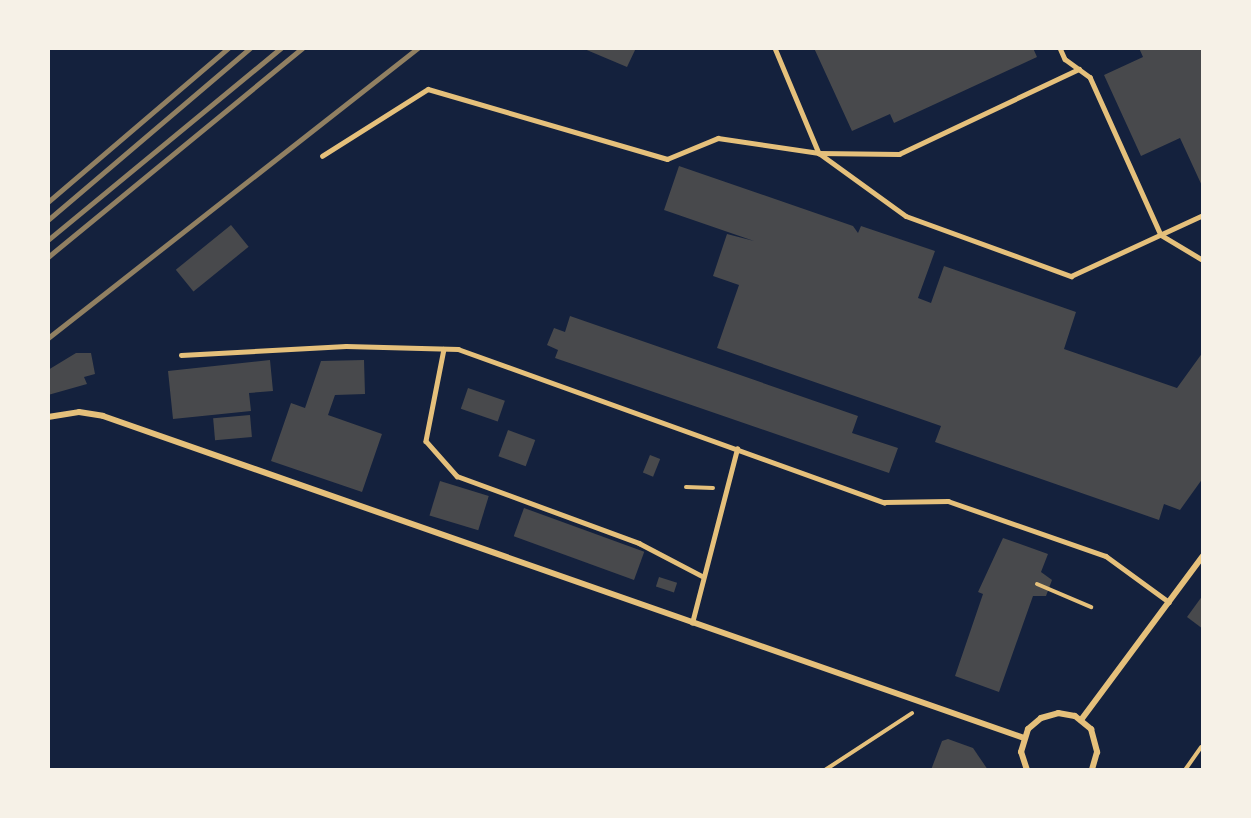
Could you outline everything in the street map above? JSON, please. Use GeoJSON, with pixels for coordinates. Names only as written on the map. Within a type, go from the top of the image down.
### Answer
{"type":"FeatureCollection","features":[{"type":"Feature","properties":{"kind":"street"},"geometry":{"type":"LineString","coordinates":[[48,417],[79,412],[103,416],[1024,738]]}},
{"type":"Feature","properties":{"kind":"street"},"geometry":{"type":"LineString","coordinates":[[1081,720],[1203,556]]}},
{"type":"Feature","properties":{"kind":"street"},"geometry":{"type":"LineString","coordinates":[[1024,738],[1048,714],[1081,720],[1097,744],[1095,769]]}},
{"type":"Feature","properties":{"kind":"street"},"geometry":{"type":"LineString","coordinates":[[1024,738],[1027,770]]}},
{"type":"Feature","properties":{"kind":"lane"},"geometry":{"type":"LineString","coordinates":[[775,48],[819,153],[906,216],[1071,276],[1203,215]]}},
{"type":"Feature","properties":{"kind":"lane"},"geometry":{"type":"LineString","coordinates":[[1060,48],[1079,69],[1090,77],[1161,235],[1203,260]]}},
{"type":"Feature","properties":{"kind":"lane"},"geometry":{"type":"LineString","coordinates":[[322,156],[428,89],[667,159],[718,138],[819,153],[899,154],[1079,69]]}},
{"type":"Feature","properties":{"kind":"lane"},"geometry":{"type":"LineString","coordinates":[[182,355],[346,346],[444,349],[884,502],[948,501],[1106,556],[1169,602]]}},
{"type":"Feature","properties":{"kind":"lane"},"geometry":{"type":"LineString","coordinates":[[444,349],[426,441],[457,476],[639,543],[702,576]]}},
{"type":"Feature","properties":{"kind":"lane"},"geometry":{"type":"LineString","coordinates":[[692,623],[702,576],[737,449]]}},
{"type":"Feature","properties":{"kind":"path"},"geometry":{"type":"LineString","coordinates":[[686,487],[707,487]]}},
{"type":"Feature","properties":{"kind":"path"},"geometry":{"type":"LineString","coordinates":[[1037,584],[1091,607]]}},
{"type":"Feature","properties":{"kind":"path"},"geometry":{"type":"LineString","coordinates":[[825,770],[925,705]]}},
{"type":"Feature","properties":{"kind":"path"},"geometry":{"type":"LineString","coordinates":[[1185,770],[1202,747]]}},
{"type":"Feature","properties":{"kind":"building"},"geometry":{"type":"Polygon","coordinates":[[[582,48],[636,48],[627,67],[582,48]]]}},
{"type":"Feature","properties":{"kind":"building"},"geometry":{"type":"Polygon","coordinates":[[[814,48],[1033,48],[1037,57],[894,123],[890,114],[852,131],[814,48]]]}},
{"type":"Feature","properties":{"kind":"building"},"geometry":{"type":"Polygon","coordinates":[[[1139,48],[1203,48],[1203,188],[1180,138],[1141,156],[1104,75],[1143,57],[1139,48]]]}},
{"type":"Feature","properties":{"kind":"building"},"geometry":{"type":"Polygon","coordinates":[[[679,166],[853,226],[858,233],[861,226],[935,251],[918,298],[931,303],[944,266],[1076,312],[1064,349],[1177,388],[1203,352],[1203,478],[1180,510],[1164,504],[1159,520],[935,442],[941,426],[717,348],[739,285],[713,276],[727,234],[754,241],[664,210],[679,166]]]}},
{"type":"Feature","properties":{"kind":"building"},"geometry":{"type":"Polygon","coordinates":[[[231,225],[249,247],[193,291],[176,270],[231,225]]]}},
{"type":"Feature","properties":{"kind":"building"},"geometry":{"type":"Polygon","coordinates":[[[570,316],[858,416],[852,433],[898,448],[889,473],[555,358],[558,350],[547,345],[554,328],[565,332],[570,316]]]}},
{"type":"Feature","properties":{"kind":"building"},"geometry":{"type":"Polygon","coordinates":[[[76,353],[91,353],[95,374],[84,377],[87,384],[48,395],[48,370],[76,353]]]}},
{"type":"Feature","properties":{"kind":"building"},"geometry":{"type":"Polygon","coordinates":[[[270,360],[273,391],[249,393],[251,411],[173,419],[168,371],[270,360]]]}},
{"type":"Feature","properties":{"kind":"building"},"geometry":{"type":"Polygon","coordinates":[[[364,360],[365,394],[335,395],[328,415],[382,434],[362,492],[271,461],[291,403],[305,408],[321,361],[364,360]]]}},
{"type":"Feature","properties":{"kind":"building"},"geometry":{"type":"Polygon","coordinates":[[[468,388],[505,401],[498,421],[461,409],[468,388]]]}},
{"type":"Feature","properties":{"kind":"building"},"geometry":{"type":"Polygon","coordinates":[[[250,415],[252,437],[215,440],[213,418],[250,415]]]}},
{"type":"Feature","properties":{"kind":"building"},"geometry":{"type":"Polygon","coordinates":[[[508,430],[535,440],[526,466],[498,456],[508,430]]]}},
{"type":"Feature","properties":{"kind":"building"},"geometry":{"type":"Polygon","coordinates":[[[650,455],[660,459],[653,477],[643,473],[650,455]]]}},
{"type":"Feature","properties":{"kind":"building"},"geometry":{"type":"Polygon","coordinates":[[[440,481],[489,496],[478,530],[429,515],[440,481]]]}},
{"type":"Feature","properties":{"kind":"building"},"geometry":{"type":"Polygon","coordinates":[[[524,508],[644,552],[634,580],[514,536],[524,508]]]}},
{"type":"Feature","properties":{"kind":"building"},"geometry":{"type":"Polygon","coordinates":[[[1003,538],[1048,554],[1041,572],[1052,580],[1046,596],[1033,596],[999,692],[955,676],[983,594],[978,592],[1003,538]]]}},
{"type":"Feature","properties":{"kind":"building"},"geometry":{"type":"Polygon","coordinates":[[[659,577],[677,583],[674,592],[656,587],[659,577]]]}},
{"type":"Feature","properties":{"kind":"building"},"geometry":{"type":"Polygon","coordinates":[[[1203,595],[1203,629],[1187,617],[1203,595]]]}},
{"type":"Feature","properties":{"kind":"building"},"geometry":{"type":"Polygon","coordinates":[[[948,739],[973,748],[988,770],[931,770],[942,741],[948,739]]]}},
{"type":"Feature","properties":{"kind":"railway"},"geometry":{"type":"LineString","coordinates":[[48,202],[228,48]]}},
{"type":"Feature","properties":{"kind":"railway"},"geometry":{"type":"LineString","coordinates":[[48,220],[250,48]]}},
{"type":"Feature","properties":{"kind":"railway"},"geometry":{"type":"LineString","coordinates":[[48,240],[281,48]]}},
{"type":"Feature","properties":{"kind":"railway"},"geometry":{"type":"LineString","coordinates":[[48,257],[302,48]]}},
{"type":"Feature","properties":{"kind":"railway"},"geometry":{"type":"LineString","coordinates":[[48,338],[418,48]]}}]}
